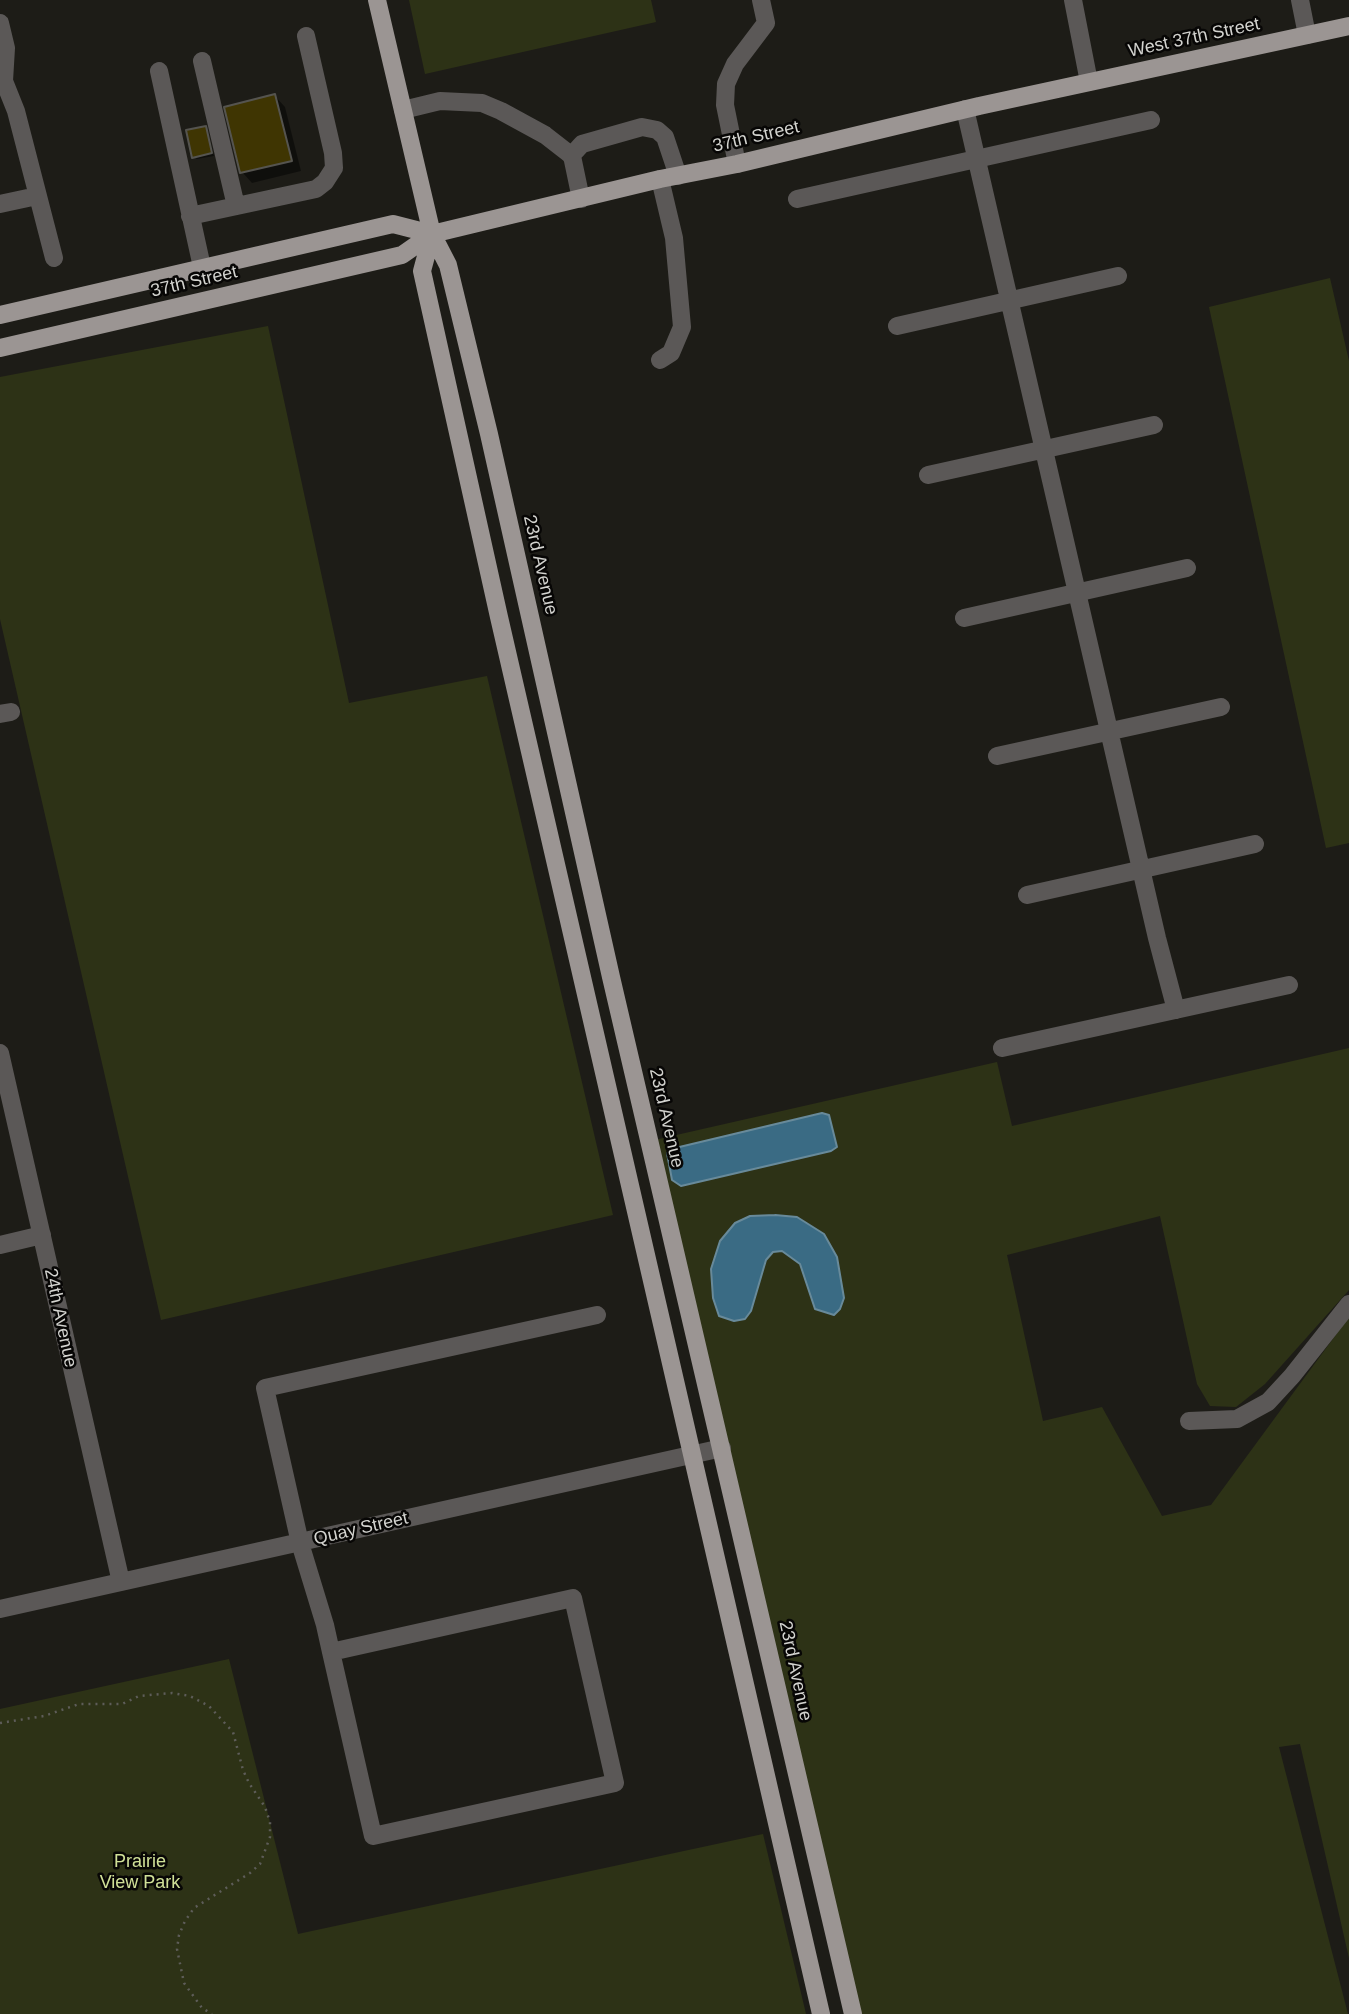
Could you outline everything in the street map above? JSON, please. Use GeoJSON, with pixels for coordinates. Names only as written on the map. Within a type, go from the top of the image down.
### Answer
{"type":"FeatureCollection","features":[{"type":"Feature","properties":{"kind":"main road","name":"23rd Avenue"},"geometry":{"type":"LineString","coordinates":[[377,0],[432,234],[448,265],[473,368],[611,977],[853,2014]]}},
{"type":"Feature","properties":{"kind":"main road"},"geometry":{"type":"LineString","coordinates":[[1307,35],[1349,26]]}},
{"type":"Feature","properties":{"kind":"main road","name":"West 37th Street"},"geometry":{"type":"LineString","coordinates":[[1089,82],[1307,35]]}},
{"type":"Feature","properties":{"kind":"main road","name":"37th Street"},"geometry":{"type":"LineString","coordinates":[[0,348],[401,255],[432,234],[1089,82]]}},
{"type":"Feature","properties":{"kind":"main road","name":"37th Street"},"geometry":{"type":"LineString","coordinates":[[0,315],[393,224],[432,234]]}},
{"type":"Feature","properties":{"kind":"main road","name":"23rd Avenue"},"geometry":{"type":"LineString","coordinates":[[432,234],[422,271],[502,631],[677,1392],[694,1454],[821,2014]]}},
{"type":"Feature","properties":{"kind":"street"},"geometry":{"type":"LineString","coordinates":[[737,164],[725,105],[726,84],[736,64],[765,23],[761,0]]}},
{"type":"Feature","properties":{"kind":"street"},"geometry":{"type":"LineString","coordinates":[[1073,0],[1089,82]]}},
{"type":"Feature","properties":{"kind":"street"},"geometry":{"type":"LineString","coordinates":[[1300,0],[1307,35]]}},
{"type":"Feature","properties":{"kind":"street"},"geometry":{"type":"LineString","coordinates":[[0,23],[6,48],[2,82],[16,111],[54,258]]}},
{"type":"Feature","properties":{"kind":"street"},"geometry":{"type":"LineString","coordinates":[[190,216],[316,189],[334,169],[333,153],[306,36]]}},
{"type":"Feature","properties":{"kind":"street"},"geometry":{"type":"LineString","coordinates":[[202,61],[236,206]]}},
{"type":"Feature","properties":{"kind":"street"},"geometry":{"type":"LineString","coordinates":[[159,71],[202,267]]}},
{"type":"Feature","properties":{"kind":"street"},"geometry":{"type":"LineString","coordinates":[[403,110],[440,102],[482,103],[545,135],[571,156],[581,199]]}},
{"type":"Feature","properties":{"kind":"street"},"geometry":{"type":"LineString","coordinates":[[965,109],[1076,593],[1176,1010]]}},
{"type":"Feature","properties":{"kind":"street"},"geometry":{"type":"LineString","coordinates":[[797,199],[1152,121]]}},
{"type":"Feature","properties":{"kind":"street"},"geometry":{"type":"LineString","coordinates":[[571,156],[582,144],[642,127],[657,130],[665,137],[682,327],[671,353],[660,360]]}},
{"type":"Feature","properties":{"kind":"street"},"geometry":{"type":"LineString","coordinates":[[0,204],[37,196]]}},
{"type":"Feature","properties":{"kind":"street"},"geometry":{"type":"LineString","coordinates":[[897,326],[1118,276]]}},
{"type":"Feature","properties":{"kind":"street"},"geometry":{"type":"LineString","coordinates":[[928,475],[1154,425]]}},
{"type":"Feature","properties":{"kind":"street"},"geometry":{"type":"LineString","coordinates":[[964,618],[1186,568]]}},
{"type":"Feature","properties":{"kind":"street"},"geometry":{"type":"LineString","coordinates":[[997,756],[1221,707]]}},
{"type":"Feature","properties":{"kind":"street"},"geometry":{"type":"LineString","coordinates":[[1027,895],[1255,844]]}},
{"type":"Feature","properties":{"kind":"street"},"geometry":{"type":"LineString","coordinates":[[1002,1048],[1289,985]]}},
{"type":"Feature","properties":{"kind":"street","name":"24th Avenue"},"geometry":{"type":"LineString","coordinates":[[0,1053],[121,1582]]}},
{"type":"Feature","properties":{"kind":"street"},"geometry":{"type":"LineString","coordinates":[[0,1245],[42,1235]]}},
{"type":"Feature","properties":{"kind":"street"},"geometry":{"type":"LineString","coordinates":[[1189,1421],[1237,1419],[1268,1402],[1349,1304]]}},
{"type":"Feature","properties":{"kind":"street"},"geometry":{"type":"LineString","coordinates":[[331,1652],[573,1598],[615,1783],[373,1836],[331,1652],[325,1625],[300,1543],[265,1388],[597,1315]]}},
{"type":"Feature","properties":{"kind":"street","name":"Quay Street"},"geometry":{"type":"LineString","coordinates":[[0,1609],[722,1448]]}},
{"type":"Feature","properties":{"kind":"path"},"geometry":{"type":"LineString","coordinates":[[0,1723],[44,1716],[79,1704],[122,1704],[139,1696],[172,1693],[191,1696],[209,1706],[233,1732],[248,1783],[265,1807],[270,1822],[270,1837],[260,1864],[194,1908],[179,1935],[177,1949],[184,1983],[202,2008],[212,2014]]}},
{"type":"Feature","properties":{"kind":"green space"},"geometry":{"type":"Polygon","coordinates":[[[409,0],[651,0],[656,22],[425,74],[409,0]]]}},
{"type":"Feature","properties":{"kind":"green space"},"geometry":{"type":"Polygon","coordinates":[[[1330,278],[1349,361],[1349,843],[1326,848],[1209,307],[1330,278]]]}},
{"type":"Feature","properties":{"kind":"green space"},"geometry":{"type":"Polygon","coordinates":[[[268,326],[349,703],[487,676],[613,1215],[161,1320],[0,619],[0,377],[268,326]]]}},
{"type":"Feature","properties":{"kind":"green space"},"geometry":{"type":"Polygon","coordinates":[[[1349,1048],[1349,1290],[1265,1384],[1236,1407],[1210,1406],[1197,1384],[1160,1216],[1007,1255],[1043,1421],[1102,1407],[1162,1516],[1211,1505],[1349,1317],[1349,1958],[1300,1744],[1279,1747],[1348,2014],[857,2014],[650,1141],[997,1062],[1012,1126],[1349,1048]]]}},
{"type":"Feature","properties":{"kind":"green space","name":"Prairie View Park"},"geometry":{"type":"Polygon","coordinates":[[[229,1659],[298,1934],[763,1834],[806,2014],[0,2014],[0,1709],[229,1659]]]}},
{"type":"Feature","properties":{"kind":"water"},"geometry":{"type":"Polygon","coordinates":[[[822,1113],[829,1115],[837,1147],[831,1151],[681,1186],[672,1180],[667,1153],[671,1149],[822,1113]]]}},
{"type":"Feature","properties":{"kind":"water"},"geometry":{"type":"Polygon","coordinates":[[[750,1216],[797,1217],[824,1234],[837,1257],[844,1298],[840,1309],[834,1315],[815,1309],[800,1264],[782,1251],[773,1252],[766,1260],[751,1311],[745,1319],[734,1321],[719,1316],[713,1298],[711,1269],[720,1241],[735,1223],[750,1216]]]}},
{"type":"Feature","properties":{"kind":"building"},"geometry":{"type":"Polygon","coordinates":[[[275,94],[292,161],[240,173],[224,107],[275,94]]]}},
{"type":"Feature","properties":{"kind":"building"},"geometry":{"type":"Polygon","coordinates":[[[206,126],[212,153],[192,158],[186,130],[206,126]]]}}]}
